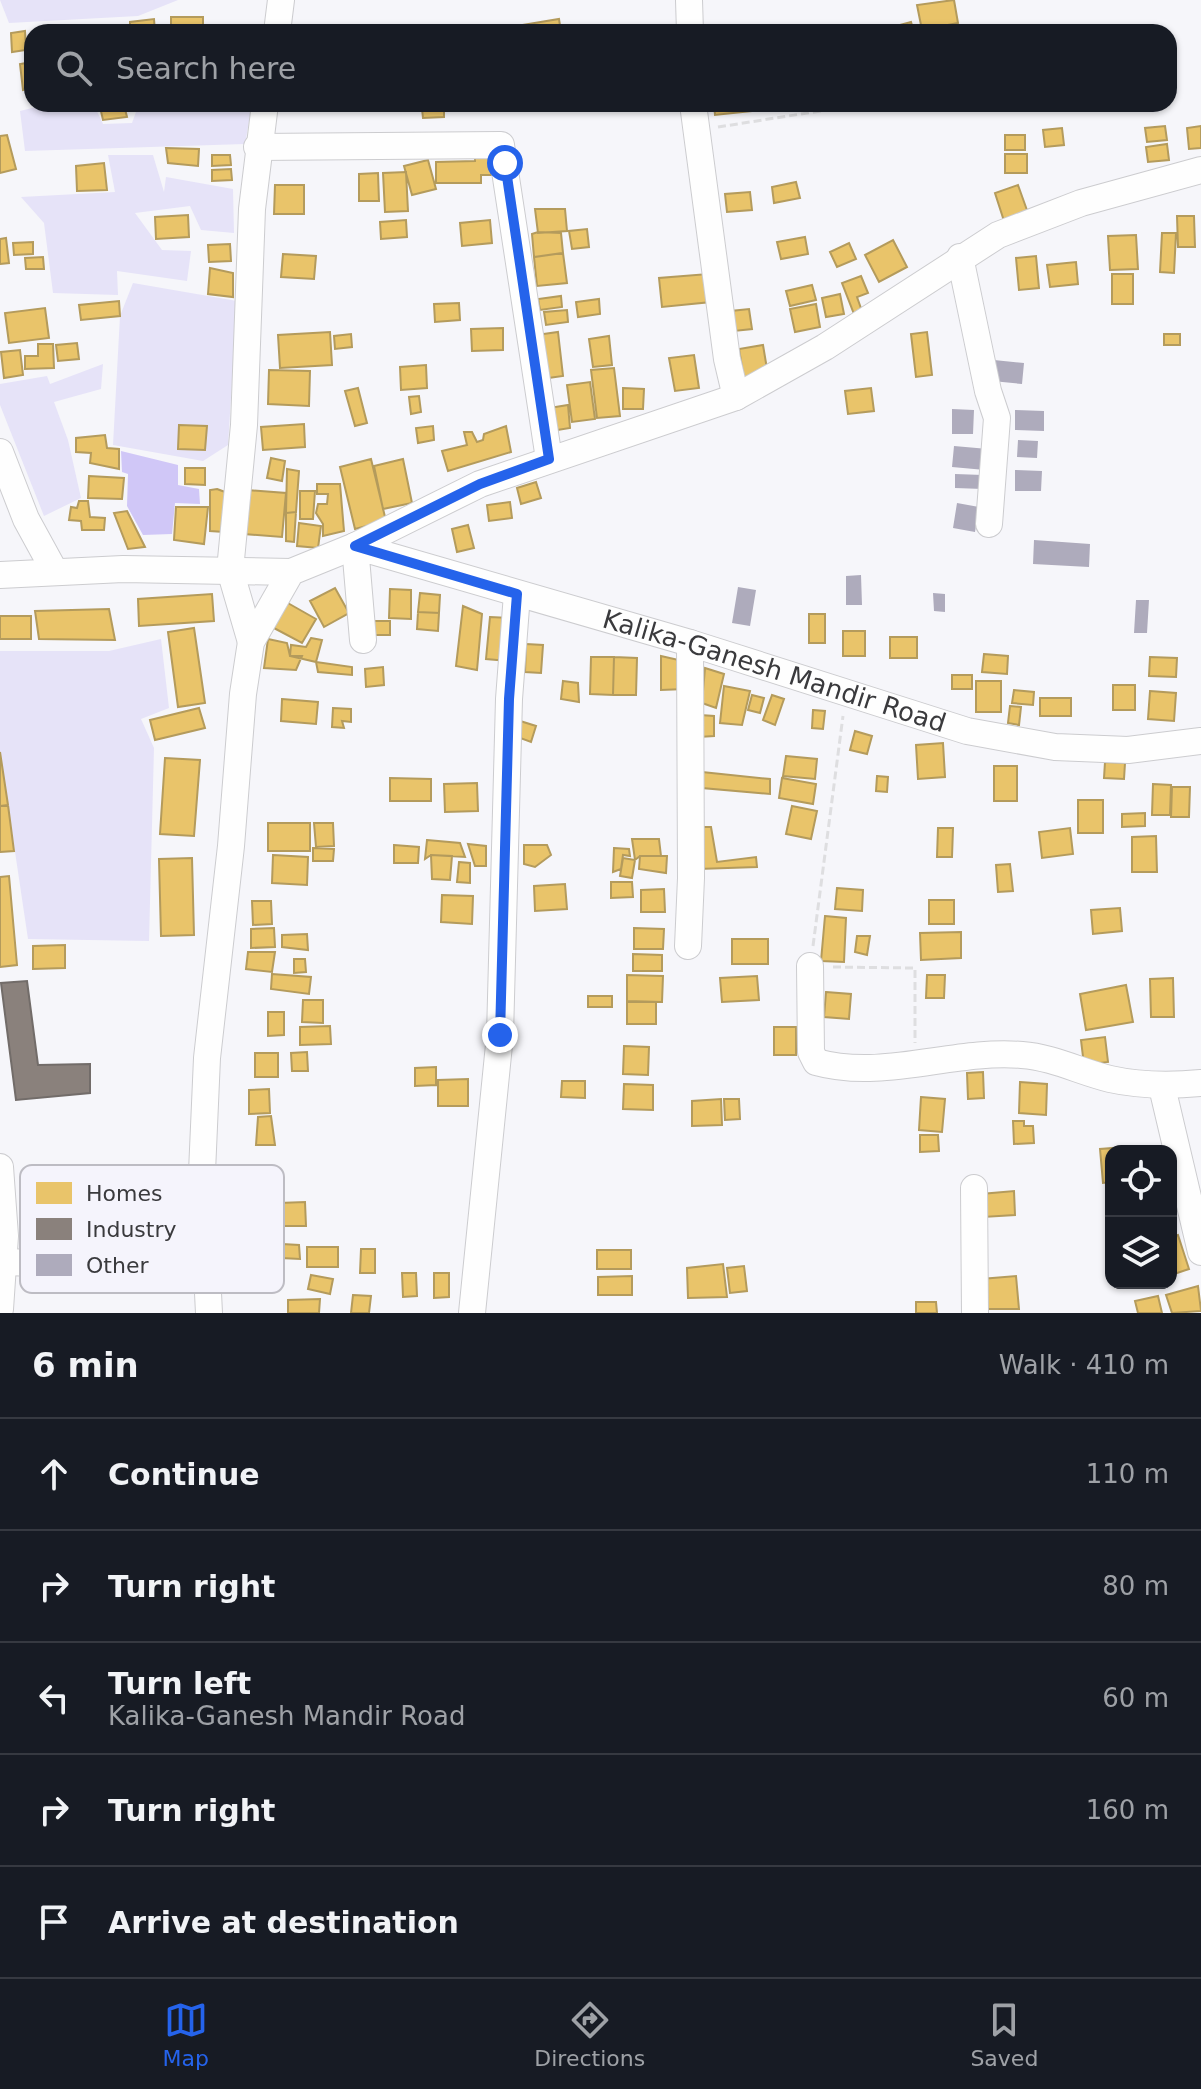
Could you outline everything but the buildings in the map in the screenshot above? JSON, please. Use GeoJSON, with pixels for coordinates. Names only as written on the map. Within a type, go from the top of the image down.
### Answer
{"type":"FeatureCollection","features":[{"type":"Feature","properties":{"kind":"street"},"geometry":{"type":"LineString","coordinates":[[278,24],[281,0]]}},
{"type":"Feature","properties":{"kind":"street"},"geometry":{"type":"LineString","coordinates":[[689,0],[690,24]]}},
{"type":"Feature","properties":{"kind":"street"},"geometry":{"type":"LineString","coordinates":[[202,1165],[207,1058],[251,642],[230,570],[244,425],[257,147],[264,112]]}},
{"type":"Feature","properties":{"kind":"street"},"geometry":{"type":"LineString","coordinates":[[693,112],[727,359],[736,397]]}},
{"type":"Feature","properties":{"kind":"street"},"geometry":{"type":"LineString","coordinates":[[257,147],[501,145],[549,459]]}},
{"type":"Feature","properties":{"kind":"street"},"geometry":{"type":"LineString","coordinates":[[0,575],[230,570],[291,572],[355,546],[480,484],[736,397],[825,347],[998,235],[1081,203],[1201,170]]}},
{"type":"Feature","properties":{"kind":"street"},"geometry":{"type":"LineString","coordinates":[[960,257],[997,418],[989,524]]}},
{"type":"Feature","properties":{"kind":"street"},"geometry":{"type":"LineString","coordinates":[[0,452],[26,519],[55,572]]}},
{"type":"Feature","properties":{"kind":"street"},"geometry":{"type":"LineString","coordinates":[[355,546],[363,640]]}},
{"type":"Feature","properties":{"kind":"street","name":"Kalika-Ganesh Mandir Road"},"geometry":{"type":"LineString","coordinates":[[355,546],[690,643],[967,731],[1055,747],[1128,750],[1201,741]]}},
{"type":"Feature","properties":{"kind":"street"},"geometry":{"type":"LineString","coordinates":[[251,642],[291,572]]}},
{"type":"Feature","properties":{"kind":"street"},"geometry":{"type":"LineString","coordinates":[[472,1313],[500,1035],[509,713],[517,594]]}},
{"type":"Feature","properties":{"kind":"street"},"geometry":{"type":"LineString","coordinates":[[688,946],[691,878],[690,643]]}},
{"type":"Feature","properties":{"kind":"street"},"geometry":{"type":"LineString","coordinates":[[810,966],[811,1052],[816,1062],[844,1066],[914,1064],[1022,1055],[1111,1079],[1162,1087],[1201,1083]]}},
{"type":"Feature","properties":{"kind":"street"},"geometry":{"type":"LineString","coordinates":[[1162,1087],[1201,1252]]}},
{"type":"Feature","properties":{"kind":"street"},"geometry":{"type":"LineString","coordinates":[[0,1167],[3,1244],[0,1309]]}},
{"type":"Feature","properties":{"kind":"street"},"geometry":{"type":"LineString","coordinates":[[974,1188],[975,1313]]}},
{"type":"Feature","properties":{"kind":"street"},"geometry":{"type":"LineString","coordinates":[[207,1293],[209,1313]]}},
{"type":"Feature","properties":{"kind":"path"},"geometry":{"type":"LineString","coordinates":[[694,131],[814,112]]}},
{"type":"Feature","properties":{"kind":"path"},"geometry":{"type":"LineString","coordinates":[[846,692],[810,966],[915,968],[914,1064]]}},
{"type":"Feature","properties":{"kind":"shaded area"},"geometry":{"type":"Polygon","coordinates":[[[0,0],[178,0],[138,16],[9,23],[0,0]]]}},
{"type":"Feature","properties":{"kind":"shaded area"},"geometry":{"type":"Polygon","coordinates":[[[20,111],[97,112],[103,124],[132,123],[136,112],[251,112],[245,144],[25,151],[20,111]]]}},
{"type":"Feature","properties":{"kind":"shaded area"},"geometry":{"type":"Polygon","coordinates":[[[108,155],[153,155],[164,192],[166,177],[233,189],[234,233],[201,230],[190,206],[135,213],[162,250],[191,251],[187,281],[117,271],[118,295],[53,293],[44,223],[21,197],[115,192],[108,155]]]}},
{"type":"Feature","properties":{"kind":"shaded area"},"geometry":{"type":"Polygon","coordinates":[[[133,283],[237,301],[228,445],[203,461],[113,445],[120,316],[133,283]]]}},
{"type":"Feature","properties":{"kind":"shaded area"},"geometry":{"type":"Polygon","coordinates":[[[103,364],[101,389],[54,402],[68,440],[81,498],[44,516],[0,405],[0,384],[47,376],[50,384],[103,364]]]}},
{"type":"Feature","properties":{"kind":"shaded area"},"geometry":{"type":"Polygon","coordinates":[[[121,451],[178,465],[178,485],[199,489],[200,504],[175,503],[172,534],[143,535],[127,506],[128,474],[122,472],[121,451]]]}},
{"type":"Feature","properties":{"kind":"shaded area"},"geometry":{"type":"Polygon","coordinates":[[[161,639],[169,708],[141,719],[154,748],[149,941],[28,939],[0,751],[0,651],[109,651],[161,639]]]}},
{"type":"Feature","properties":{"kind":"route"},"geometry":{"type":"LineString","coordinates":[[500,1035],[509,699],[517,594],[355,546],[480,484],[549,459],[505,163]]}}]}
